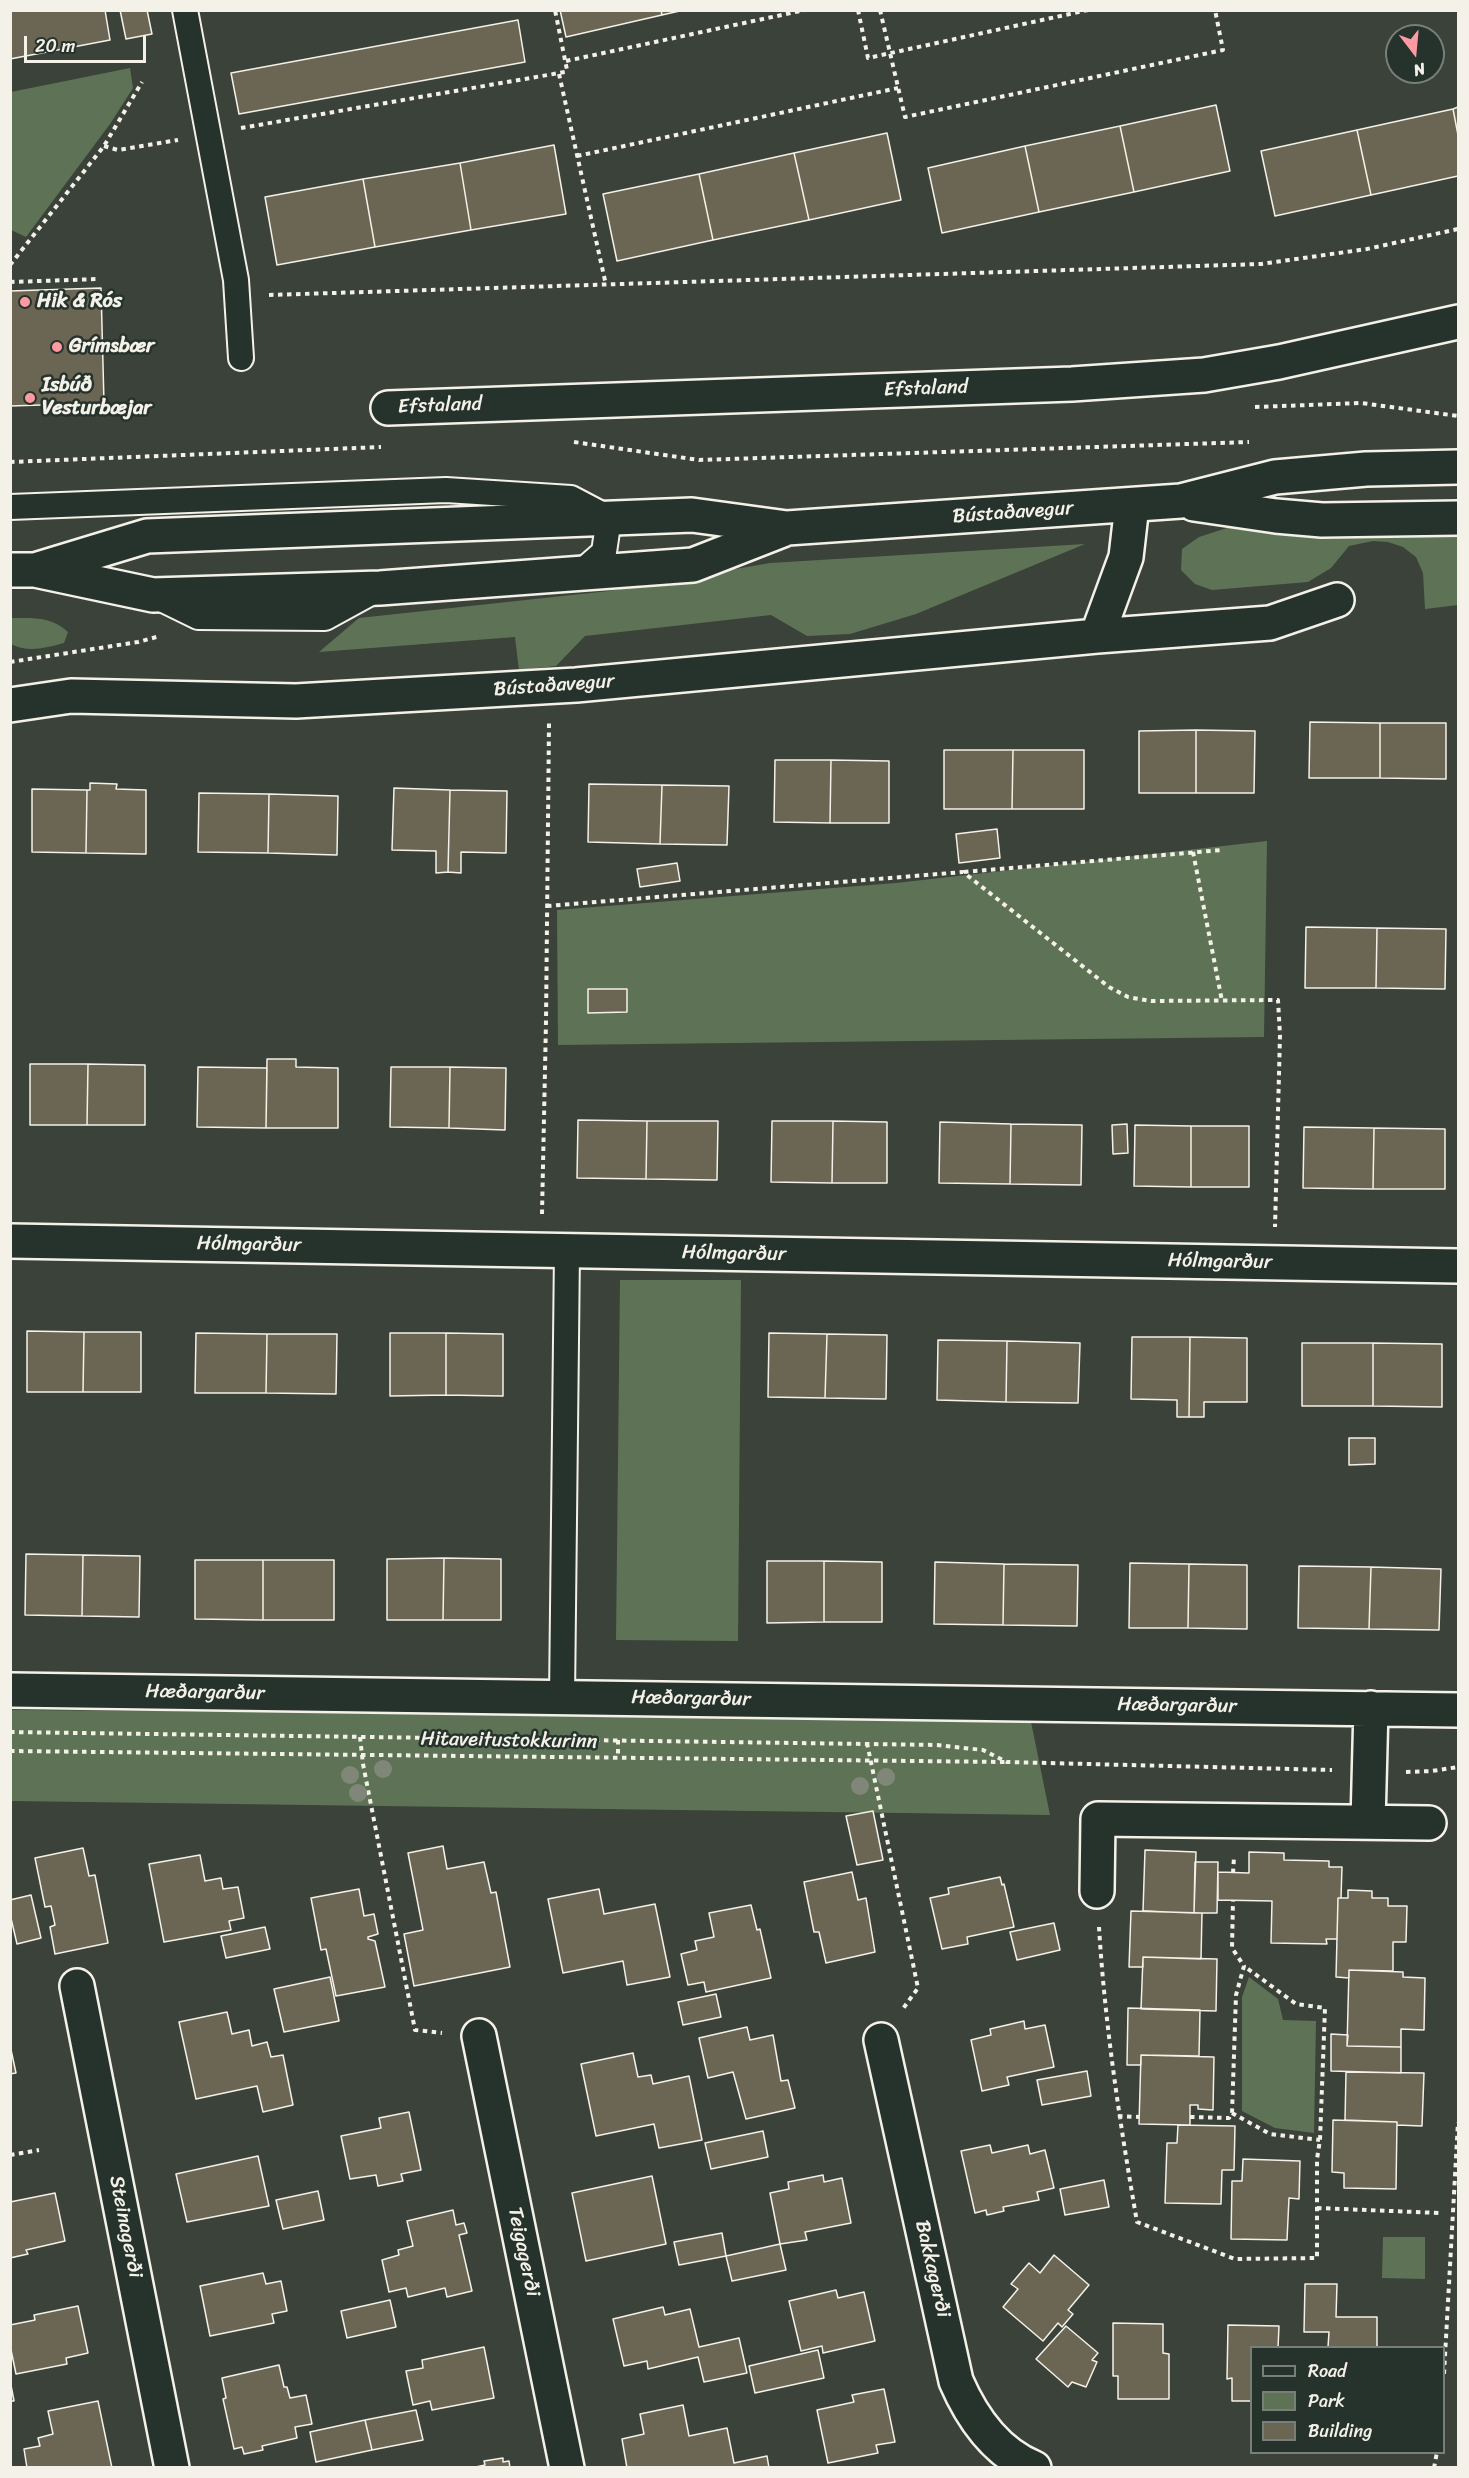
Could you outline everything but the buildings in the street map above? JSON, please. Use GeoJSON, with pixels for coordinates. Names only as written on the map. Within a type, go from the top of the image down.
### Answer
{"type":"FeatureCollection","features":[{"type":"Feature","properties":{"kind":"street","name":"Efstaland"},"geometry":{"type":"LineString","coordinates":[[388,408],[1072,384],[1204,375],[1279,362],[1458,322]]}},
{"type":"Feature","properties":{"kind":"street","name":"Bústaðavegur"},"geometry":{"type":"LineString","coordinates":[[18,568],[147,536],[692,515],[787,528],[1181,501],[1275,477],[1366,469],[1458,467]]}},
{"type":"Feature","properties":{"kind":"street","name":"Bústaðavegur"},"geometry":{"type":"LineString","coordinates":[[1181,501],[1276,516],[1322,520],[1458,518]]}},
{"type":"Feature","properties":{"kind":"street"},"geometry":{"type":"LineString","coordinates":[[1097,636],[1126,557],[1132,505]]}},
{"type":"Feature","properties":{"kind":"street","name":"Bústaðavegur"},"geometry":{"type":"LineString","coordinates":[[18,568],[153,595],[380,588],[693,565],[787,528]]}},
{"type":"Feature","properties":{"kind":"street","name":"Bústaðavegur"},"geometry":{"type":"LineString","coordinates":[[10,705],[71,696],[296,701],[576,686],[1097,636],[1270,623],[1337,600]]}},
{"type":"Feature","properties":{"kind":"street","name":"Hólmgarður"},"geometry":{"type":"LineString","coordinates":[[10,1241],[1458,1266]]}},
{"type":"Feature","properties":{"kind":"street","name":"Hæðargarður"},"geometry":{"type":"LineString","coordinates":[[10,1690],[1458,1710]]}},
{"type":"Feature","properties":{"kind":"street"},"geometry":{"type":"LineString","coordinates":[[1368,1822],[1371,1708]]}},
{"type":"Feature","properties":{"kind":"street"},"geometry":{"type":"LineString","coordinates":[[1097,1891],[1098,1819],[1429,1823]]}},
{"type":"Feature","properties":{"kind":"street","name":"Steinagerði"},"geometry":{"type":"LineString","coordinates":[[77,1986],[172,2468]]}},
{"type":"Feature","properties":{"kind":"street","name":"Teigagerði"},"geometry":{"type":"LineString","coordinates":[[479,2036],[567,2468]]}},
{"type":"Feature","properties":{"kind":"street","name":"Bakkagerði"},"geometry":{"type":"LineString","coordinates":[[881,2040],[956,2381],[968,2407],[984,2430],[1004,2450],[1034,2468]]}},
{"type":"Feature","properties":{"kind":"lane"},"geometry":{"type":"LineString","coordinates":[[185,10],[236,280],[241,358]]}},
{"type":"Feature","properties":{"kind":"lane"},"geometry":{"type":"LineString","coordinates":[[10,507],[446,490],[571,498],[609,518],[604,552],[580,573]]}},
{"type":"Feature","properties":{"kind":"lane"},"geometry":{"type":"LineString","coordinates":[[554,1251],[562,1698]]}},
{"type":"Feature","properties":{"kind":"path"},"geometry":{"type":"LineString","coordinates":[[104,146],[118,150],[559,74],[567,70],[555,10]]}},
{"type":"Feature","properties":{"kind":"path"},"geometry":{"type":"LineString","coordinates":[[566,61],[805,10]]}},
{"type":"Feature","properties":{"kind":"path"},"geometry":{"type":"LineString","coordinates":[[858,10],[868,58],[1088,10]]}},
{"type":"Feature","properties":{"kind":"path"},"geometry":{"type":"LineString","coordinates":[[880,10],[905,117],[1223,50],[1215,10]]}},
{"type":"Feature","properties":{"kind":"path"},"geometry":{"type":"LineString","coordinates":[[559,74],[606,285]]}},
{"type":"Feature","properties":{"kind":"path"},"geometry":{"type":"LineString","coordinates":[[10,266],[104,146],[142,82]]}},
{"type":"Feature","properties":{"kind":"path"},"geometry":{"type":"LineString","coordinates":[[577,156],[898,88]]}},
{"type":"Feature","properties":{"kind":"path"},"geometry":{"type":"LineString","coordinates":[[237,296],[1261,264],[1367,249],[1458,230]]}},
{"type":"Feature","properties":{"kind":"path"},"geometry":{"type":"LineString","coordinates":[[10,282],[99,279]]}},
{"type":"Feature","properties":{"kind":"path"},"geometry":{"type":"LineString","coordinates":[[1361,403],[1458,416]]}},
{"type":"Feature","properties":{"kind":"path"},"geometry":{"type":"LineString","coordinates":[[572,441],[699,460],[1257,442]]}},
{"type":"Feature","properties":{"kind":"path"},"geometry":{"type":"LineString","coordinates":[[10,462],[384,447]]}},
{"type":"Feature","properties":{"kind":"path"},"geometry":{"type":"LineString","coordinates":[[10,662],[138,642],[166,635]]}},
{"type":"Feature","properties":{"kind":"path"},"geometry":{"type":"LineString","coordinates":[[549,714],[544,1150],[554,1251]]}},
{"type":"Feature","properties":{"kind":"path"},"geometry":{"type":"LineString","coordinates":[[547,906],[1222,849]]}},
{"type":"Feature","properties":{"kind":"path"},"geometry":{"type":"LineString","coordinates":[[1193,852],[1222,1001]]}},
{"type":"Feature","properties":{"kind":"path"},"geometry":{"type":"LineString","coordinates":[[963,872],[1109,987],[1128,998],[1151,1001],[1278,1000],[1280,1035],[1274,1263]]}},
{"type":"Feature","properties":{"kind":"path"},"geometry":{"type":"LineString","coordinates":[[617,1731],[618,1757]]}},
{"type":"Feature","properties":{"kind":"path"},"geometry":{"type":"LineString","coordinates":[[10,1732],[937,1744],[983,1750],[1007,1762]]}},
{"type":"Feature","properties":{"kind":"path"},"geometry":{"type":"LineString","coordinates":[[360,1736],[361,1755],[415,2030],[479,2036]]}},
{"type":"Feature","properties":{"kind":"path"},"geometry":{"type":"LineString","coordinates":[[867,1743],[918,1988],[881,2040]]}},
{"type":"Feature","properties":{"kind":"path","name":"Hitaveitustokkurinn"},"geometry":{"type":"LineString","coordinates":[[10,1751],[870,1760],[1342,1770]]}},
{"type":"Feature","properties":{"kind":"path"},"geometry":{"type":"LineString","coordinates":[[1398,1772],[1432,1772],[1458,1767]]}},
{"type":"Feature","properties":{"kind":"path"},"geometry":{"type":"LineString","coordinates":[[1097,1891],[1102,1973],[1118,2116],[1137,2222],[1235,2259],[1317,2258],[1317,2159],[1320,2140],[1324,2008],[1296,2004],[1244,1966],[1232,1948],[1233,1900]]}},
{"type":"Feature","properties":{"kind":"path"},"geometry":{"type":"LineString","coordinates":[[1190,2117],[1228,2118],[1232,2113],[1236,1995],[1244,1966]]}},
{"type":"Feature","properties":{"kind":"path"},"geometry":{"type":"LineString","coordinates":[[1232,2113],[1270,2134],[1320,2140]]}},
{"type":"Feature","properties":{"kind":"path"},"geometry":{"type":"LineString","coordinates":[[1118,2116],[1139,2117]]}},
{"type":"Feature","properties":{"kind":"path"},"geometry":{"type":"LineString","coordinates":[[1445,2346],[1458,2122]]}},
{"type":"Feature","properties":{"kind":"path"},"geometry":{"type":"LineString","coordinates":[[10,2155],[39,2150]]}},
{"type":"Feature","properties":{"kind":"path"},"geometry":{"type":"LineString","coordinates":[[1317,2208],[1440,2213]]}},
{"type":"Feature","properties":{"kind":"green space"},"geometry":{"type":"Polygon","coordinates":[[[130,68],[133,88],[110,124],[26,237],[11,230],[11,92],[130,68]]]}},
{"type":"Feature","properties":{"kind":"green space"},"geometry":{"type":"Polygon","coordinates":[[[1233,526],[1458,534],[1458,605],[1425,609],[1423,573],[1416,557],[1403,547],[1388,542],[1373,541],[1349,546],[1331,568],[1308,582],[1212,590],[1195,584],[1181,570],[1182,549],[1199,537],[1233,526]]]}},
{"type":"Feature","properties":{"kind":"green space"},"geometry":{"type":"Polygon","coordinates":[[[1085,544],[916,614],[850,634],[807,636],[771,615],[585,636],[556,666],[519,670],[515,637],[319,652],[359,618],[609,591],[770,563],[1085,544]]]}},
{"type":"Feature","properties":{"kind":"green space"},"geometry":{"type":"Polygon","coordinates":[[[11,618],[34,618],[48,621],[68,632],[64,643],[44,648],[17,647],[11,644],[11,618]]]}},
{"type":"Feature","properties":{"kind":"green space"},"geometry":{"type":"Polygon","coordinates":[[[1267,841],[1264,1037],[558,1045],[557,910],[896,883],[1267,841]]]}},
{"type":"Feature","properties":{"kind":"green space"},"geometry":{"type":"Polygon","coordinates":[[[620,1280],[741,1280],[738,1641],[616,1640],[620,1280]]]}},
{"type":"Feature","properties":{"kind":"green space"},"geometry":{"type":"Polygon","coordinates":[[[11,1710],[1030,1717],[1050,1815],[11,1801],[11,1710]]]}},
{"type":"Feature","properties":{"kind":"green space"},"geometry":{"type":"Polygon","coordinates":[[[1249,1977],[1278,1999],[1283,2020],[1316,2021],[1314,2133],[1275,2128],[1242,2111],[1242,1997],[1249,1977]]]}},
{"type":"Feature","properties":{"kind":"green space"},"geometry":{"type":"Polygon","coordinates":[[[1383,2237],[1425,2237],[1425,2279],[1382,2278],[1383,2237]]]}},
{"type":"Feature","properties":{"kind":"place","name":"Hik & Rós"},"geometry":{"type":"Point","coordinates":[25,302]}},
{"type":"Feature","properties":{"kind":"place","name":"Grímsbær"},"geometry":{"type":"Point","coordinates":[57,347]}},
{"type":"Feature","properties":{"kind":"place","name":"Isbúð Vesturbæjar"},"geometry":{"type":"Point","coordinates":[30,398]}}]}
